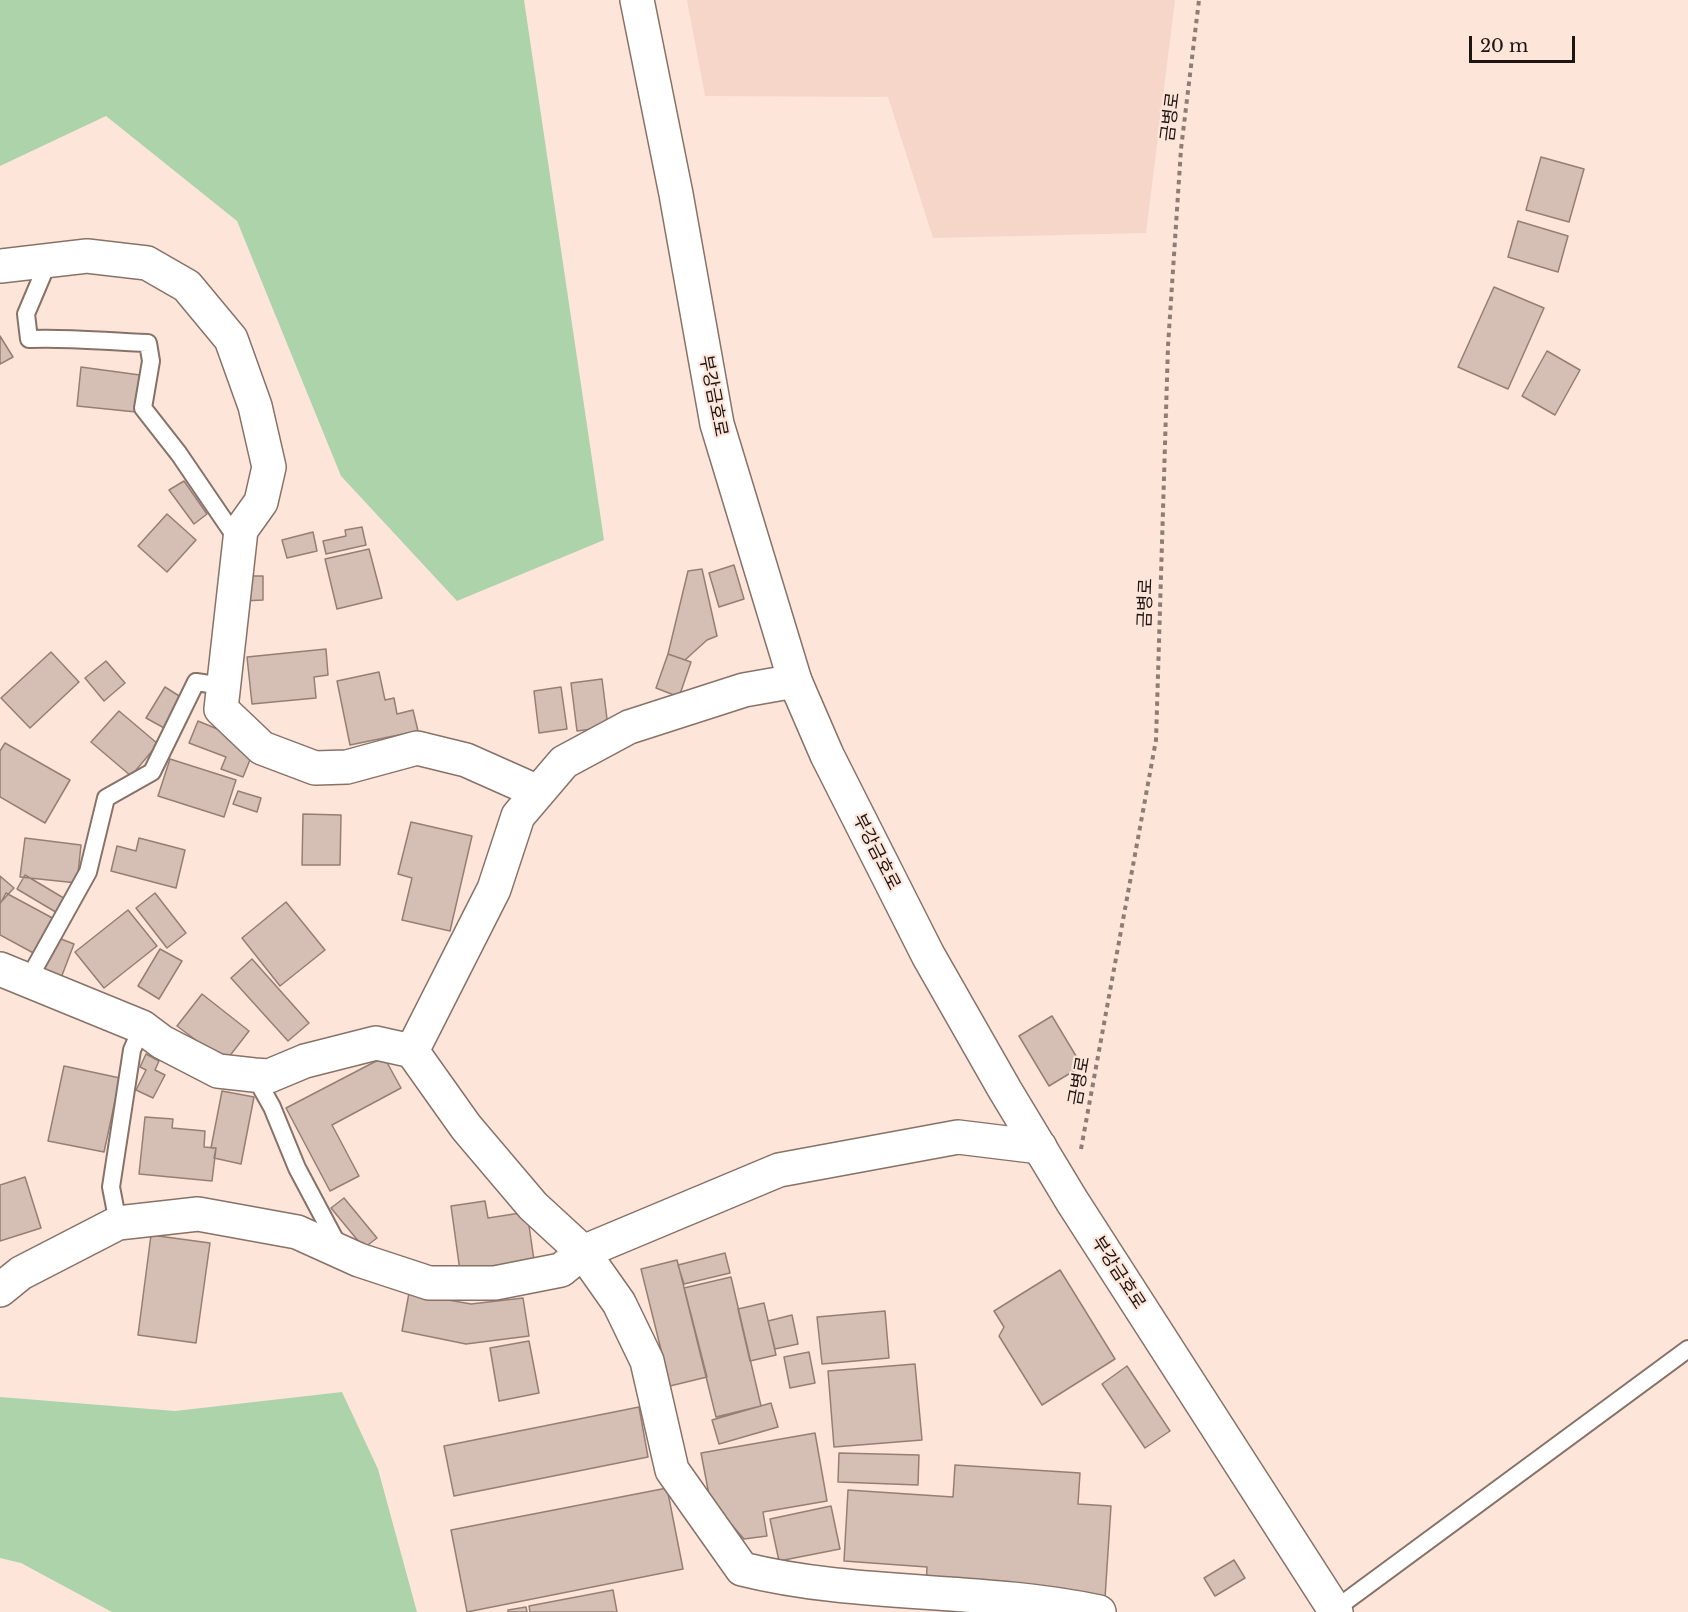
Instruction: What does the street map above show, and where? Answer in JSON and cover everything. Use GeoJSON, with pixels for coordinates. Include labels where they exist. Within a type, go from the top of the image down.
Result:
{"type":"FeatureCollection","features":[{"type":"Feature","properties":{"kind":"street","name":"부강금호로"},"geometry":{"type":"LineString","coordinates":[[637,0],[676,194],[717,424],[795,681],[827,755],[928,955],[1072,1201],[1335,1611]]}},
{"type":"Feature","properties":{"kind":"street"},"geometry":{"type":"LineString","coordinates":[[0,266],[87,256],[147,263],[187,286],[231,339],[255,406],[269,467],[261,502],[241,530],[221,709],[262,748],[315,768],[347,767],[417,748],[466,760],[538,792]]}},
{"type":"Feature","properties":{"kind":"street"},"geometry":{"type":"LineString","coordinates":[[412,1051],[494,889],[518,816],[564,762],[629,727],[744,690],[795,681]]}},
{"type":"Feature","properties":{"kind":"street"},"geometry":{"type":"LineString","coordinates":[[14,974],[142,1027],[162,1042],[218,1071],[269,1076],[305,1061],[376,1043],[412,1051],[466,1127],[533,1206],[584,1252],[619,1303],[647,1361],[672,1470],[742,1569],[773,1577],[926,1594],[1063,1604],[1099,1612]]}},
{"type":"Feature","properties":{"kind":"street"},"geometry":{"type":"LineString","coordinates":[[0,1290],[21,1273],[118,1223],[198,1214],[297,1232],[343,1253],[429,1283],[495,1283],[561,1269],[584,1252],[779,1170],[958,1137],[1040,1147]]}},
{"type":"Feature","properties":{"kind":"lane"},"geometry":{"type":"LineString","coordinates":[[48,262],[26,314],[29,339],[70,337],[106,342],[148,343],[151,361],[143,408],[179,454],[230,529],[241,530]]}},
{"type":"Feature","properties":{"kind":"lane"},"geometry":{"type":"LineString","coordinates":[[14,974],[88,872],[106,798],[152,772],[196,682],[223,686]]}},
{"type":"Feature","properties":{"kind":"lane"},"geometry":{"type":"LineString","coordinates":[[118,1223],[111,1187],[132,1050],[142,1027]]}},
{"type":"Feature","properties":{"kind":"lane"},"geometry":{"type":"LineString","coordinates":[[254,1075],[272,1107],[297,1168],[343,1253]]}},
{"type":"Feature","properties":{"kind":"lane"},"geometry":{"type":"LineString","coordinates":[[1335,1611],[1688,1349]]}},
{"type":"Feature","properties":{"kind":"path","name":"금병로"},"geometry":{"type":"LineString","coordinates":[[1072,1201],[1156,740],[1167,346],[1180,149],[1199,0]]}},
{"type":"Feature","properties":{"kind":"shaded area"},"geometry":{"type":"Polygon","coordinates":[[[687,0],[1175,0],[1146,233],[933,238],[888,97],[705,96],[687,0]]]}},
{"type":"Feature","properties":{"kind":"green space"},"geometry":{"type":"Polygon","coordinates":[[[0,0],[524,0],[604,540],[457,601],[341,476],[237,221],[106,116],[0,166],[0,0]]]}},
{"type":"Feature","properties":{"kind":"green space"},"geometry":{"type":"Polygon","coordinates":[[[342,1392],[378,1469],[417,1612],[112,1612],[21,1563],[0,1558],[0,1397],[175,1411],[342,1392]]]}},
{"type":"Feature","properties":{"kind":"building"},"geometry":{"type":"Polygon","coordinates":[[[1541,157],[1584,169],[1569,222],[1526,210],[1541,157]]]}},
{"type":"Feature","properties":{"kind":"building"},"geometry":{"type":"Polygon","coordinates":[[[1518,221],[1568,236],[1558,272],[1508,257],[1518,221]]]}},
{"type":"Feature","properties":{"kind":"building"},"geometry":{"type":"Polygon","coordinates":[[[1494,287],[1544,308],[1508,389],[1458,367],[1494,287]]]}},
{"type":"Feature","properties":{"kind":"building"},"geometry":{"type":"Polygon","coordinates":[[[0,336],[13,357],[0,364],[0,336]]]}},
{"type":"Feature","properties":{"kind":"building"},"geometry":{"type":"Polygon","coordinates":[[[1547,351],[1580,370],[1555,415],[1522,396],[1547,351]]]}},
{"type":"Feature","properties":{"kind":"building"},"geometry":{"type":"Polygon","coordinates":[[[81,367],[140,375],[136,412],[77,406],[81,367]]]}},
{"type":"Feature","properties":{"kind":"building"},"geometry":{"type":"Polygon","coordinates":[[[184,481],[207,514],[194,524],[169,490],[184,481]]]}},
{"type":"Feature","properties":{"kind":"building"},"geometry":{"type":"Polygon","coordinates":[[[167,514],[196,540],[167,572],[138,546],[167,514]]]}},
{"type":"Feature","properties":{"kind":"building"},"geometry":{"type":"Polygon","coordinates":[[[362,527],[366,545],[326,554],[323,541],[346,536],[345,530],[362,527]]]}},
{"type":"Feature","properties":{"kind":"building"},"geometry":{"type":"Polygon","coordinates":[[[313,532],[317,551],[287,558],[282,540],[313,532]]]}},
{"type":"Feature","properties":{"kind":"building"},"geometry":{"type":"Polygon","coordinates":[[[369,549],[382,598],[337,609],[325,559],[369,549]]]}},
{"type":"Feature","properties":{"kind":"building"},"geometry":{"type":"Polygon","coordinates":[[[734,565],[744,599],[719,607],[709,573],[734,565]]]}},
{"type":"Feature","properties":{"kind":"building"},"geometry":{"type":"Polygon","coordinates":[[[702,569],[717,636],[707,640],[685,660],[668,654],[688,571],[702,569]]]}},
{"type":"Feature","properties":{"kind":"building"},"geometry":{"type":"Polygon","coordinates":[[[242,576],[263,576],[263,600],[242,601],[242,576]]]}},
{"type":"Feature","properties":{"kind":"building"},"geometry":{"type":"Polygon","coordinates":[[[326,649],[328,675],[314,677],[316,698],[252,704],[247,657],[326,649]]]}},
{"type":"Feature","properties":{"kind":"building"},"geometry":{"type":"Polygon","coordinates":[[[51,652],[79,682],[30,728],[1,698],[51,652]]]}},
{"type":"Feature","properties":{"kind":"building"},"geometry":{"type":"Polygon","coordinates":[[[668,654],[691,662],[679,697],[656,688],[668,654]]]}},
{"type":"Feature","properties":{"kind":"building"},"geometry":{"type":"Polygon","coordinates":[[[106,661],[125,683],[104,701],[85,678],[106,661]]]}},
{"type":"Feature","properties":{"kind":"building"},"geometry":{"type":"Polygon","coordinates":[[[379,672],[385,700],[394,698],[397,714],[413,710],[418,731],[350,745],[337,681],[379,672]]]}},
{"type":"Feature","properties":{"kind":"building"},"geometry":{"type":"Polygon","coordinates":[[[602,679],[608,727],[577,731],[571,683],[602,679]]]}},
{"type":"Feature","properties":{"kind":"building"},"geometry":{"type":"Polygon","coordinates":[[[165,687],[184,699],[166,729],[146,718],[165,687]]]}},
{"type":"Feature","properties":{"kind":"building"},"geometry":{"type":"Polygon","coordinates":[[[561,687],[567,729],[539,733],[534,691],[561,687]]]}},
{"type":"Feature","properties":{"kind":"building"},"geometry":{"type":"Polygon","coordinates":[[[119,711],[158,744],[131,776],[91,742],[119,711]]]}},
{"type":"Feature","properties":{"kind":"building"},"geometry":{"type":"Polygon","coordinates":[[[198,721],[256,745],[243,777],[221,769],[226,757],[189,743],[198,721]]]}},
{"type":"Feature","properties":{"kind":"building"},"geometry":{"type":"Polygon","coordinates":[[[5,743],[70,780],[45,823],[0,797],[0,751],[5,743]]]}},
{"type":"Feature","properties":{"kind":"building"},"geometry":{"type":"Polygon","coordinates":[[[170,759],[236,780],[224,817],[158,796],[170,759]]]}},
{"type":"Feature","properties":{"kind":"building"},"geometry":{"type":"Polygon","coordinates":[[[238,791],[261,798],[257,812],[233,804],[238,791]]]}},
{"type":"Feature","properties":{"kind":"building"},"geometry":{"type":"Polygon","coordinates":[[[303,814],[341,815],[340,865],[302,865],[303,814]]]}},
{"type":"Feature","properties":{"kind":"building"},"geometry":{"type":"Polygon","coordinates":[[[411,822],[472,836],[450,931],[402,920],[412,878],[398,874],[411,822]]]}},
{"type":"Feature","properties":{"kind":"building"},"geometry":{"type":"Polygon","coordinates":[[[25,838],[81,845],[77,883],[20,877],[25,838]]]}},
{"type":"Feature","properties":{"kind":"building"},"geometry":{"type":"Polygon","coordinates":[[[139,838],[185,850],[176,888],[111,871],[117,846],[136,851],[139,838]]]}},
{"type":"Feature","properties":{"kind":"building"},"geometry":{"type":"Polygon","coordinates":[[[25,875],[67,900],[59,914],[17,889],[25,875]]]}},
{"type":"Feature","properties":{"kind":"building"},"geometry":{"type":"Polygon","coordinates":[[[0,876],[14,888],[0,903],[0,876]]]}},
{"type":"Feature","properties":{"kind":"building"},"geometry":{"type":"Polygon","coordinates":[[[6,893],[58,921],[39,956],[0,935],[0,904],[6,893]]]}},
{"type":"Feature","properties":{"kind":"building"},"geometry":{"type":"Polygon","coordinates":[[[155,893],[186,933],[167,948],[136,908],[155,893]]]}},
{"type":"Feature","properties":{"kind":"building"},"geometry":{"type":"Polygon","coordinates":[[[286,902],[325,950],[280,986],[242,938],[286,902]]]}},
{"type":"Feature","properties":{"kind":"building"},"geometry":{"type":"Polygon","coordinates":[[[128,910],[157,946],[104,988],[75,952],[128,910]]]}},
{"type":"Feature","properties":{"kind":"building"},"geometry":{"type":"Polygon","coordinates":[[[56,937],[74,944],[61,978],[43,971],[56,937]]]}},
{"type":"Feature","properties":{"kind":"building"},"geometry":{"type":"Polygon","coordinates":[[[160,949],[182,961],[159,999],[138,986],[160,949]]]}},
{"type":"Feature","properties":{"kind":"building"},"geometry":{"type":"Polygon","coordinates":[[[252,959],[309,1023],[288,1041],[231,978],[252,959]]]}},
{"type":"Feature","properties":{"kind":"building"},"geometry":{"type":"Polygon","coordinates":[[[202,994],[249,1031],[225,1062],[177,1026],[202,994]]]}},
{"type":"Feature","properties":{"kind":"building"},"geometry":{"type":"Polygon","coordinates":[[[1052,1016],[1082,1066],[1049,1086],[1019,1036],[1052,1016]]]}},
{"type":"Feature","properties":{"kind":"building"},"geometry":{"type":"Polygon","coordinates":[[[146,1054],[159,1061],[155,1070],[165,1075],[153,1098],[136,1090],[146,1070],[140,1067],[146,1054]]]}},
{"type":"Feature","properties":{"kind":"building"},"geometry":{"type":"Polygon","coordinates":[[[384,1057],[401,1088],[332,1125],[359,1176],[330,1191],[286,1108],[384,1057]]]}},
{"type":"Feature","properties":{"kind":"building"},"geometry":{"type":"Polygon","coordinates":[[[64,1066],[120,1078],[104,1152],[48,1141],[64,1066]]]}},
{"type":"Feature","properties":{"kind":"building"},"geometry":{"type":"Polygon","coordinates":[[[222,1091],[254,1097],[241,1164],[214,1158],[216,1148],[211,1148],[222,1091]]]}},
{"type":"Feature","properties":{"kind":"building"},"geometry":{"type":"Polygon","coordinates":[[[145,1117],[173,1119],[172,1128],[205,1131],[204,1147],[216,1148],[212,1181],[139,1174],[145,1117]]]}},
{"type":"Feature","properties":{"kind":"building"},"geometry":{"type":"Polygon","coordinates":[[[25,1177],[41,1228],[0,1241],[0,1185],[25,1177]]]}},
{"type":"Feature","properties":{"kind":"building"},"geometry":{"type":"Polygon","coordinates":[[[344,1198],[377,1238],[364,1248],[331,1208],[344,1198]]]}},
{"type":"Feature","properties":{"kind":"building"},"geometry":{"type":"Polygon","coordinates":[[[485,1201],[488,1218],[527,1212],[534,1260],[460,1271],[451,1206],[485,1201]]]}},
{"type":"Feature","properties":{"kind":"building"},"geometry":{"type":"Polygon","coordinates":[[[151,1235],[210,1243],[196,1343],[138,1335],[151,1235]]]}},
{"type":"Feature","properties":{"kind":"building"},"geometry":{"type":"Polygon","coordinates":[[[725,1253],[730,1273],[684,1284],[678,1265],[725,1253]]]}},
{"type":"Feature","properties":{"kind":"building"},"geometry":{"type":"Polygon","coordinates":[[[677,1260],[707,1377],[670,1386],[641,1269],[677,1260]]]}},
{"type":"Feature","properties":{"kind":"building"},"geometry":{"type":"Polygon","coordinates":[[[1060,1270],[1115,1359],[1042,1405],[999,1336],[1004,1327],[994,1311],[1060,1270]]]}},
{"type":"Feature","properties":{"kind":"building"},"geometry":{"type":"Polygon","coordinates":[[[731,1277],[761,1406],[716,1417],[684,1288],[731,1277]]]}},
{"type":"Feature","properties":{"kind":"building"},"geometry":{"type":"Polygon","coordinates":[[[409,1293],[471,1304],[523,1298],[529,1336],[466,1344],[402,1331],[409,1293]]]}},
{"type":"Feature","properties":{"kind":"building"},"geometry":{"type":"Polygon","coordinates":[[[764,1303],[776,1355],[750,1361],[738,1309],[764,1303]]]}},
{"type":"Feature","properties":{"kind":"building"},"geometry":{"type":"Polygon","coordinates":[[[885,1311],[889,1358],[822,1364],[817,1317],[885,1311]]]}},
{"type":"Feature","properties":{"kind":"building"},"geometry":{"type":"Polygon","coordinates":[[[792,1315],[798,1344],[775,1349],[768,1321],[792,1315]]]}},
{"type":"Feature","properties":{"kind":"building"},"geometry":{"type":"Polygon","coordinates":[[[529,1341],[539,1393],[499,1401],[490,1348],[529,1341]]]}},
{"type":"Feature","properties":{"kind":"building"},"geometry":{"type":"Polygon","coordinates":[[[809,1352],[815,1383],[790,1388],[784,1357],[809,1352]]]}},
{"type":"Feature","properties":{"kind":"building"},"geometry":{"type":"Polygon","coordinates":[[[915,1364],[922,1440],[834,1447],[828,1371],[915,1364]]]}},
{"type":"Feature","properties":{"kind":"building"},"geometry":{"type":"Polygon","coordinates":[[[1127,1366],[1170,1431],[1145,1448],[1102,1384],[1127,1366]]]}},
{"type":"Feature","properties":{"kind":"building"},"geometry":{"type":"Polygon","coordinates":[[[771,1403],[778,1427],[719,1444],[712,1420],[771,1403]]]}},
{"type":"Feature","properties":{"kind":"building"},"geometry":{"type":"Polygon","coordinates":[[[639,1407],[648,1457],[454,1496],[444,1446],[639,1407]]]}},
{"type":"Feature","properties":{"kind":"building"},"geometry":{"type":"Polygon","coordinates":[[[815,1433],[827,1501],[763,1512],[767,1536],[744,1539],[710,1500],[701,1453],[815,1433]]]}},
{"type":"Feature","properties":{"kind":"building"},"geometry":{"type":"Polygon","coordinates":[[[839,1453],[919,1455],[918,1485],[838,1482],[839,1453]]]}},
{"type":"Feature","properties":{"kind":"building"},"geometry":{"type":"Polygon","coordinates":[[[955,1465],[1080,1473],[1078,1504],[1111,1506],[1105,1598],[926,1586],[927,1567],[844,1561],[848,1490],[953,1497],[955,1465]]]}},
{"type":"Feature","properties":{"kind":"building"},"geometry":{"type":"Polygon","coordinates":[[[667,1488],[683,1569],[467,1612],[451,1530],[667,1488]]]}},
{"type":"Feature","properties":{"kind":"building"},"geometry":{"type":"Polygon","coordinates":[[[831,1506],[840,1549],[779,1561],[770,1519],[831,1506]]]}},
{"type":"Feature","properties":{"kind":"building"},"geometry":{"type":"Polygon","coordinates":[[[1234,1560],[1245,1578],[1215,1596],[1204,1578],[1234,1560]]]}},
{"type":"Feature","properties":{"kind":"building"},"geometry":{"type":"Polygon","coordinates":[[[613,1590],[617,1612],[530,1612],[529,1606],[613,1590]]]}},
{"type":"Feature","properties":{"kind":"building"},"geometry":{"type":"Polygon","coordinates":[[[526,1607],[527,1612],[508,1612],[508,1610],[526,1607]]]}}]}
